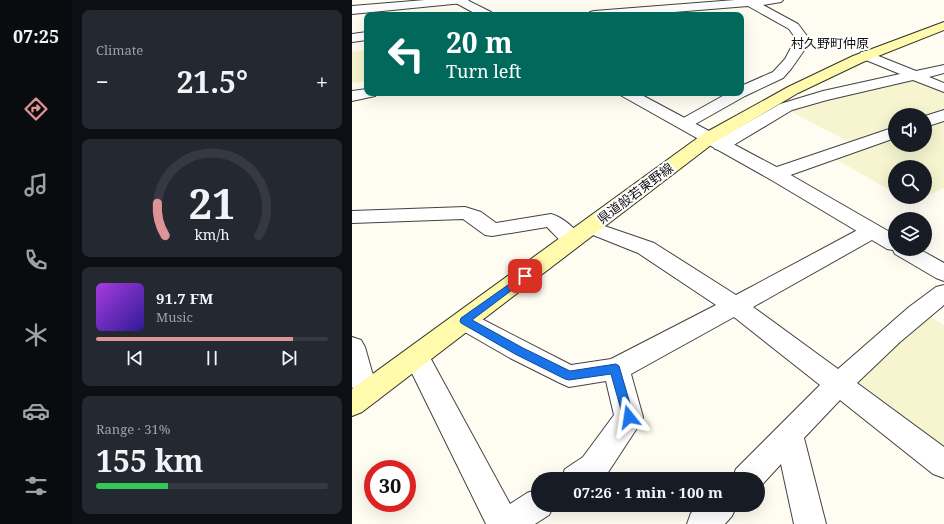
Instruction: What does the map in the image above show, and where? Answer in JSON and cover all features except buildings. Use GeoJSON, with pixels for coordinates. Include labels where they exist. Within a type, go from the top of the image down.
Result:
{"type":"FeatureCollection","features":[{"type":"Feature","properties":{"kind":"main road","name":"県道般若東野線"},"geometry":{"type":"LineString","coordinates":[[358,385],[417,357],[581,233],[715,141],[793,90],[866,56],[944,26]]}},
{"type":"Feature","properties":{"kind":"street"},"geometry":{"type":"LineString","coordinates":[[459,0],[482,12]]}},
{"type":"Feature","properties":{"kind":"street"},"geometry":{"type":"LineString","coordinates":[[352,10],[463,0]]}},
{"type":"Feature","properties":{"kind":"street"},"geometry":{"type":"LineString","coordinates":[[627,12],[747,1],[777,0]]}},
{"type":"Feature","properties":{"kind":"street"},"geometry":{"type":"LineString","coordinates":[[744,90],[774,79],[784,70],[797,52],[801,38],[800,32],[784,19],[747,1]]}},
{"type":"Feature","properties":{"kind":"street"},"geometry":{"type":"LineString","coordinates":[[352,38],[364,36]]}},
{"type":"Feature","properties":{"kind":"street"},"geometry":{"type":"LineString","coordinates":[[866,56],[944,88]]}},
{"type":"Feature","properties":{"kind":"street"},"geometry":{"type":"LineString","coordinates":[[715,141],[786,107],[822,96],[944,69]]}},
{"type":"Feature","properties":{"kind":"street"},"geometry":{"type":"LineString","coordinates":[[352,96],[364,94]]}},
{"type":"Feature","properties":{"kind":"street"},"geometry":{"type":"LineString","coordinates":[[633,96],[775,174],[888,240]]}},
{"type":"Feature","properties":{"kind":"street"},"geometry":{"type":"LineString","coordinates":[[684,124],[733,96]]}},
{"type":"Feature","properties":{"kind":"street"},"geometry":{"type":"LineString","coordinates":[[932,119],[944,115]]}},
{"type":"Feature","properties":{"kind":"street"},"geometry":{"type":"LineString","coordinates":[[775,174],[888,134]]}},
{"type":"Feature","properties":{"kind":"street"},"geometry":{"type":"LineString","coordinates":[[352,217],[465,213],[474,216],[492,230],[551,220],[581,233],[646,248],[735,306],[944,464]]}},
{"type":"Feature","properties":{"kind":"street"},"geometry":{"type":"LineString","coordinates":[[465,321],[519,351],[569,376],[616,369],[872,231]]}},
{"type":"Feature","properties":{"kind":"street"},"geometry":{"type":"LineString","coordinates":[[915,256],[944,273]]}},
{"type":"Feature","properties":{"kind":"street"},"geometry":{"type":"LineString","coordinates":[[754,472],[838,385],[919,311],[944,293]]}},
{"type":"Feature","properties":{"kind":"street"},"geometry":{"type":"LineString","coordinates":[[352,347],[358,385]]}},
{"type":"Feature","properties":{"kind":"street"},"geometry":{"type":"LineString","coordinates":[[417,357],[503,524]]}},
{"type":"Feature","properties":{"kind":"street"},"geometry":{"type":"LineString","coordinates":[[586,472],[594,467],[629,417],[616,369]]}},
{"type":"Feature","properties":{"kind":"street"},"geometry":{"type":"LineString","coordinates":[[789,435],[810,524]]}},
{"type":"Feature","properties":{"kind":"street"},"geometry":{"type":"LineString","coordinates":[[507,524],[531,509]]}},
{"type":"Feature","properties":{"kind":"street"},"geometry":{"type":"LineString","coordinates":[[703,524],[715,512]]}},
{"type":"Feature","properties":{"kind":"green space"},"geometry":{"type":"Polygon","coordinates":[[[364,50],[364,81],[352,83],[352,52],[364,50]]]}},
{"type":"Feature","properties":{"kind":"green space"},"geometry":{"type":"Polygon","coordinates":[[[916,78],[944,89],[944,114],[932,118],[932,108],[888,108],[888,133],[855,145],[786,109],[916,78]]]}},
{"type":"Feature","properties":{"kind":"green space"},"geometry":{"type":"Polygon","coordinates":[[[944,117],[944,188],[932,194],[932,160],[888,160],[888,189],[830,156],[888,136],[888,152],[932,152],[932,121],[944,117]]]}},
{"type":"Feature","properties":{"kind":"green space"},"geometry":{"type":"Polygon","coordinates":[[[926,314],[944,325],[944,457],[849,385],[926,314]]]}},
{"type":"Feature","properties":{"kind":"district","name":"村久野町仲原"},"geometry":{"type":"Point","coordinates":[830,43]}},
{"type":"Feature","properties":{"kind":"route"},"geometry":{"type":"LineString","coordinates":[[525,276],[465,321],[519,351],[569,376],[616,369],[629,417]]}}]}
